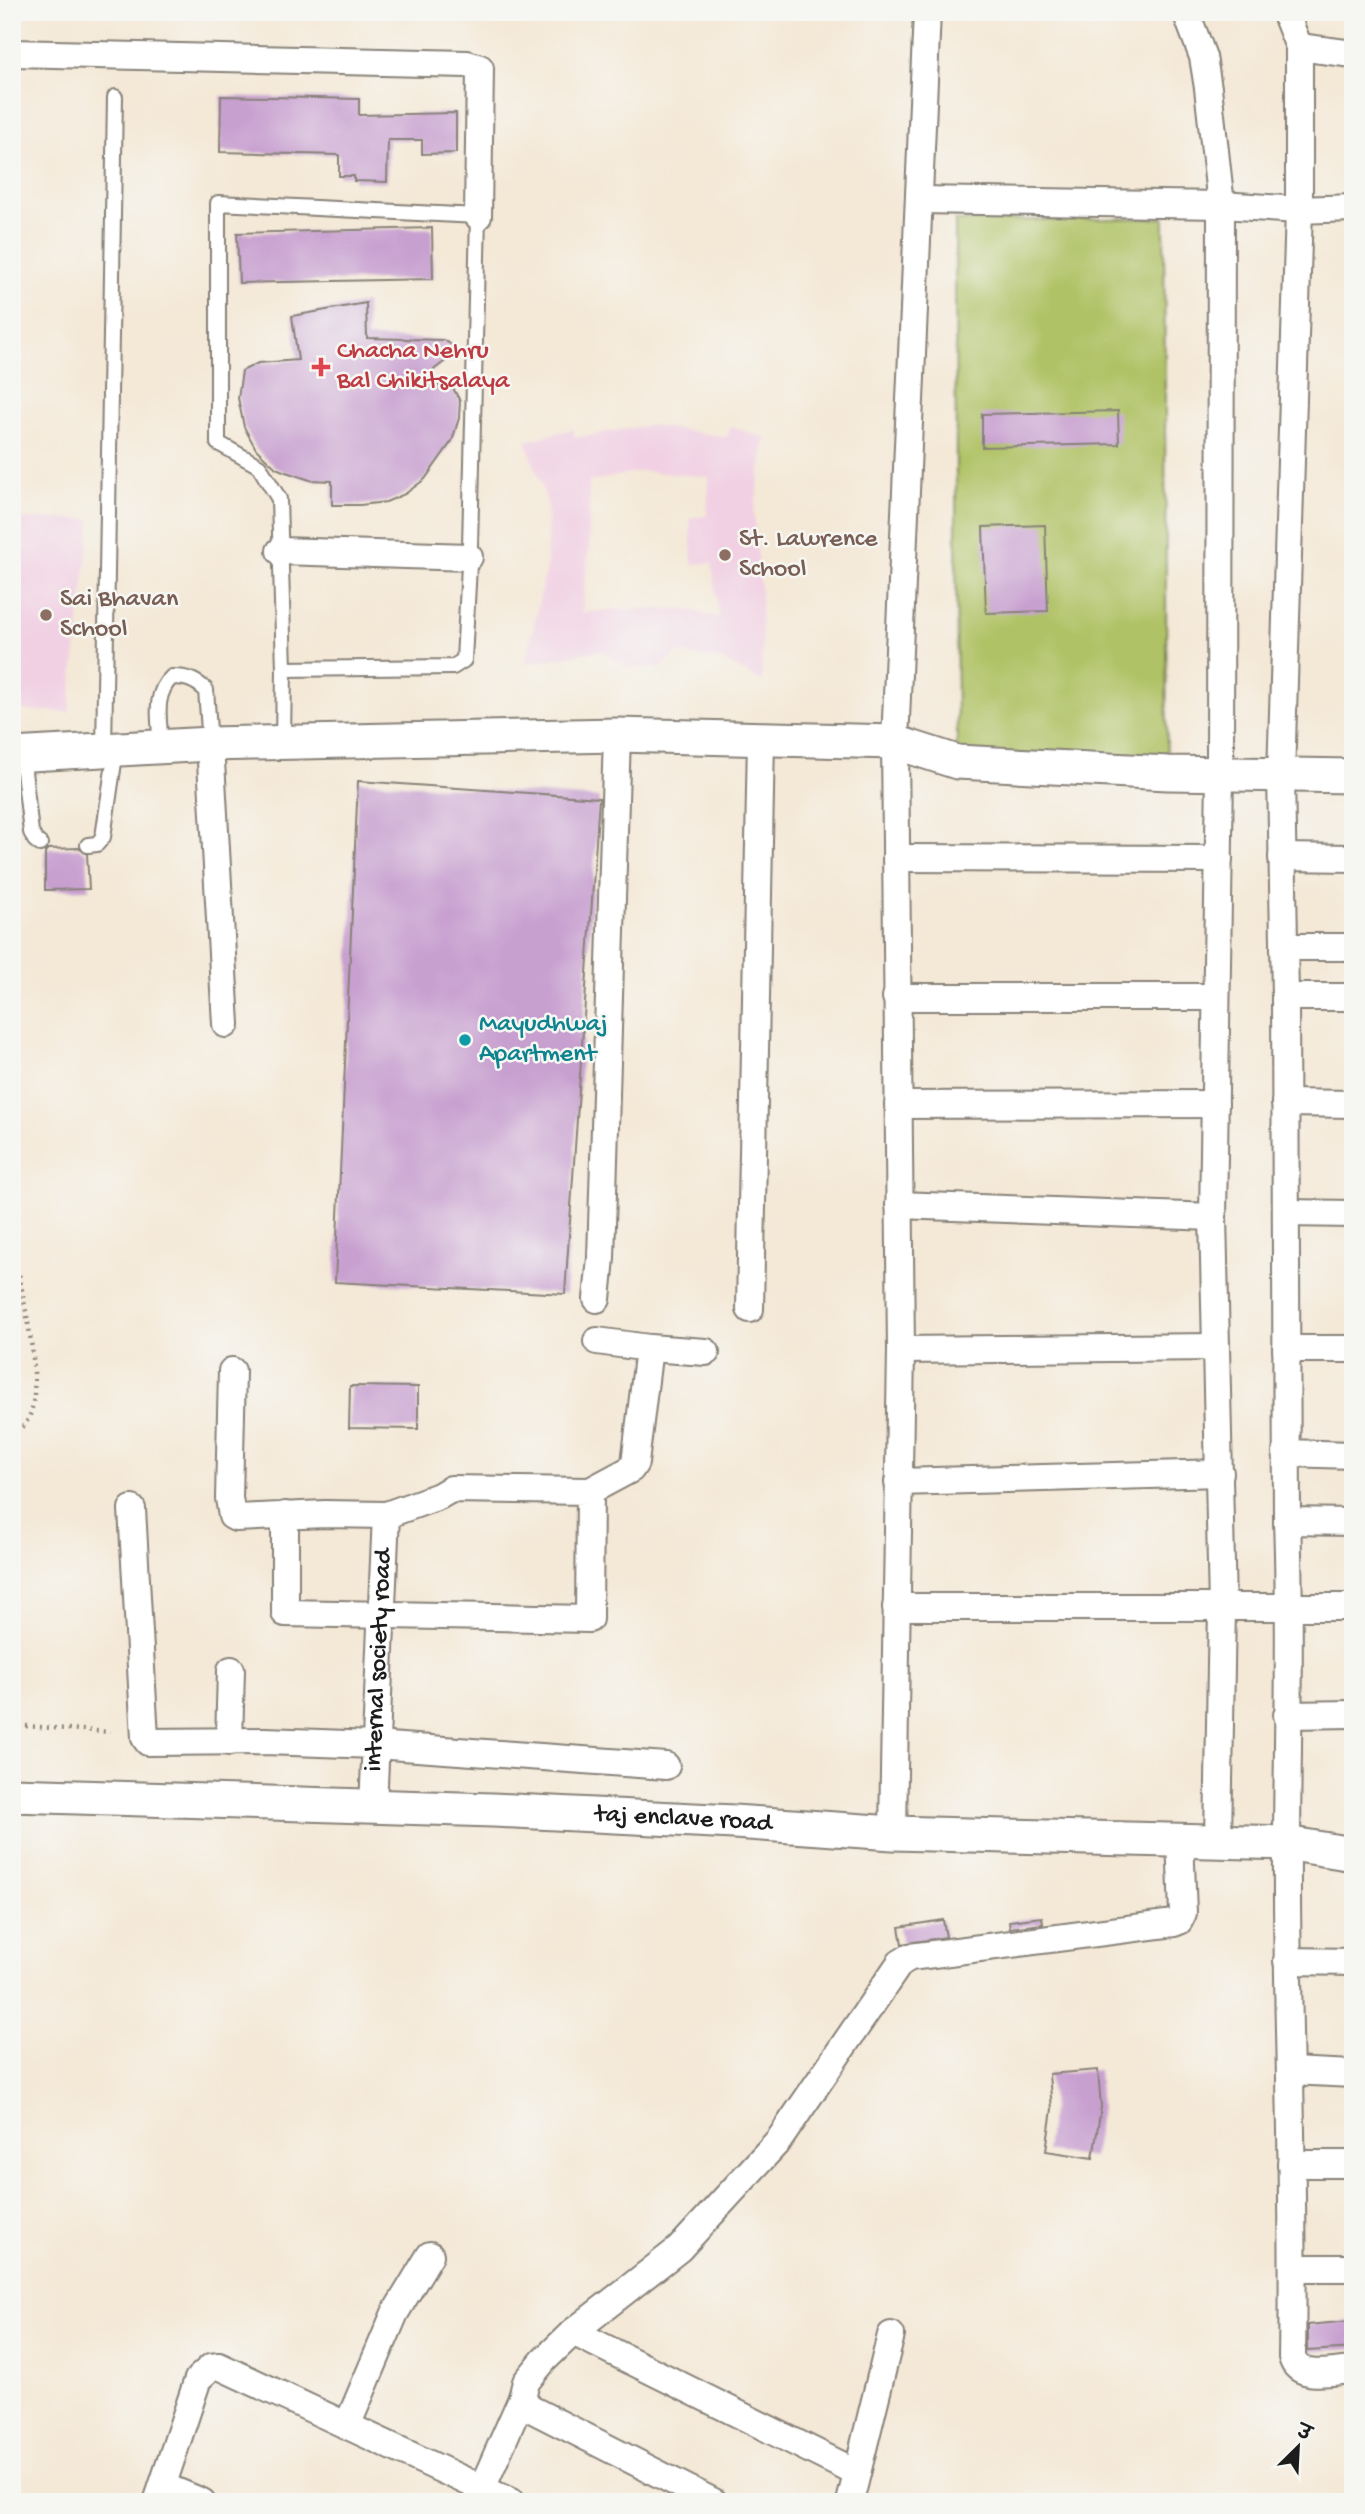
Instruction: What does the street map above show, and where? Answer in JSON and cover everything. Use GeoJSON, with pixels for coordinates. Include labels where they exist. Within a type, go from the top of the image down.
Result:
{"type":"FeatureCollection","features":[{"type":"Feature","properties":{"kind":"street"},"geometry":{"type":"LineString","coordinates":[[893,1833],[901,1350],[895,743],[927,12]]}},
{"type":"Feature","properties":{"kind":"street"},"geometry":{"type":"LineString","coordinates":[[1186,12],[1203,57],[1221,205],[1220,774],[1213,1217],[1222,1606],[1218,1840]]}},
{"type":"Feature","properties":{"kind":"street"},"geometry":{"type":"LineString","coordinates":[[1285,12],[1299,47],[1299,210],[1281,775],[1285,997],[1286,1453],[1290,1607],[1286,1843],[1294,2363],[1299,2369],[1309,2372],[1353,2370]]}},
{"type":"Feature","properties":{"kind":"street"},"geometry":{"type":"LineString","coordinates":[[1299,47],[1353,54]]}},
{"type":"Feature","properties":{"kind":"street"},"geometry":{"type":"LineString","coordinates":[[12,53],[467,64],[480,68],[478,216]]}},
{"type":"Feature","properties":{"kind":"street"},"geometry":{"type":"LineString","coordinates":[[920,200],[1221,205],[1299,210],[1353,208]]}},
{"type":"Feature","properties":{"kind":"street"},"geometry":{"type":"LineString","coordinates":[[280,551],[469,557]]}},
{"type":"Feature","properties":{"kind":"street"},"geometry":{"type":"LineString","coordinates":[[17,754],[210,744],[617,735],[895,743],[957,762],[1220,774],[1353,776]]}},
{"type":"Feature","properties":{"kind":"street"},"geometry":{"type":"LineString","coordinates":[[597,1299],[601,1258],[617,735]]}},
{"type":"Feature","properties":{"kind":"street"},"geometry":{"type":"LineString","coordinates":[[750,1309],[771,739]]}},
{"type":"Feature","properties":{"kind":"street"},"geometry":{"type":"LineString","coordinates":[[210,744],[226,1024]]}},
{"type":"Feature","properties":{"kind":"street"},"geometry":{"type":"LineString","coordinates":[[1282,857],[1353,858]]}},
{"type":"Feature","properties":{"kind":"street"},"geometry":{"type":"LineString","coordinates":[[896,858],[1219,859]]}},
{"type":"Feature","properties":{"kind":"street"},"geometry":{"type":"LineString","coordinates":[[1284,947],[1353,947]]}},
{"type":"Feature","properties":{"kind":"street"},"geometry":{"type":"LineString","coordinates":[[896,997],[1216,997]]}},
{"type":"Feature","properties":{"kind":"street"},"geometry":{"type":"LineString","coordinates":[[1285,997],[1353,997]]}},
{"type":"Feature","properties":{"kind":"street"},"geometry":{"type":"LineString","coordinates":[[1285,1103],[1353,1104]]}},
{"type":"Feature","properties":{"kind":"street"},"geometry":{"type":"LineString","coordinates":[[898,1105],[1215,1104]]}},
{"type":"Feature","properties":{"kind":"street"},"geometry":{"type":"LineString","coordinates":[[899,1205],[1213,1217]]}},
{"type":"Feature","properties":{"kind":"street"},"geometry":{"type":"LineString","coordinates":[[1286,1213],[1353,1214]]}},
{"type":"Feature","properties":{"kind":"street"},"geometry":{"type":"LineString","coordinates":[[597,1342],[706,1352]]}},
{"type":"Feature","properties":{"kind":"street"},"geometry":{"type":"LineString","coordinates":[[901,1350],[1216,1347]]}},
{"type":"Feature","properties":{"kind":"street"},"geometry":{"type":"LineString","coordinates":[[285,1515],[285,1613],[589,1619],[590,1491],[631,1469],[635,1462],[649,1348]]}},
{"type":"Feature","properties":{"kind":"street"},"geometry":{"type":"LineString","coordinates":[[1286,1349],[1353,1349]]}},
{"type":"Feature","properties":{"kind":"street","name":"internal society road"},"geometry":{"type":"LineString","coordinates":[[232,1371],[229,1498],[232,1516],[386,1515],[451,1489],[590,1491]]}},
{"type":"Feature","properties":{"kind":"street"},"geometry":{"type":"LineString","coordinates":[[1286,1453],[1353,1455]]}},
{"type":"Feature","properties":{"kind":"street"},"geometry":{"type":"LineString","coordinates":[[898,1482],[1220,1473]]}},
{"type":"Feature","properties":{"kind":"street"},"geometry":{"type":"LineString","coordinates":[[132,1509],[145,1738],[151,1742],[375,1745],[666,1766]]}},
{"type":"Feature","properties":{"kind":"street","name":"internal society road"},"geometry":{"type":"LineString","coordinates":[[373,1807],[386,1515]]}},
{"type":"Feature","properties":{"kind":"street"},"geometry":{"type":"LineString","coordinates":[[1287,1521],[1353,1522]]}},
{"type":"Feature","properties":{"kind":"street"},"geometry":{"type":"LineString","coordinates":[[896,1607],[1353,1607]]}},
{"type":"Feature","properties":{"kind":"street"},"geometry":{"type":"LineString","coordinates":[[229,1742],[231,1670]]}},
{"type":"Feature","properties":{"kind":"street"},"geometry":{"type":"LineString","coordinates":[[1287,1715],[1353,1713]]}},
{"type":"Feature","properties":{"kind":"street","name":"taj enclave road"},"geometry":{"type":"LineString","coordinates":[[12,1795],[707,1820],[893,1833],[1218,1840],[1286,1843],[1353,1854]]}},
{"type":"Feature","properties":{"kind":"street"},"geometry":{"type":"LineString","coordinates":[[478,2495],[522,2398],[526,2382],[573,2332],[679,2249],[779,2140],[900,1963],[910,1957],[1179,1921],[1183,1913],[1180,1839]]}},
{"type":"Feature","properties":{"kind":"street"},"geometry":{"type":"LineString","coordinates":[[1287,1961],[1353,1962]]}},
{"type":"Feature","properties":{"kind":"street"},"geometry":{"type":"LineString","coordinates":[[1291,2071],[1353,2074]]}},
{"type":"Feature","properties":{"kind":"street"},"geometry":{"type":"LineString","coordinates":[[1291,2164],[1353,2164]]}},
{"type":"Feature","properties":{"kind":"street"},"geometry":{"type":"LineString","coordinates":[[347,2426],[395,2313],[430,2255]]}},
{"type":"Feature","properties":{"kind":"street"},"geometry":{"type":"LineString","coordinates":[[1294,2268],[1353,2268]]}},
{"type":"Feature","properties":{"kind":"street"},"geometry":{"type":"LineString","coordinates":[[573,2332],[857,2473]]}},
{"type":"Feature","properties":{"kind":"street"},"geometry":{"type":"LineString","coordinates":[[850,2502],[891,2335]]}},
{"type":"Feature","properties":{"kind":"street"},"geometry":{"type":"LineString","coordinates":[[202,2502],[160,2494],[198,2379],[211,2367],[219,2366],[347,2426],[478,2495],[511,2502]]}},
{"type":"Feature","properties":{"kind":"street"},"geometry":{"type":"LineString","coordinates":[[522,2398],[531,2409],[714,2502]]}},
{"type":"Feature","properties":{"kind":"lane"},"geometry":{"type":"LineString","coordinates":[[88,845],[97,844],[103,837],[110,749],[115,97]]}},
{"type":"Feature","properties":{"kind":"lane"},"geometry":{"type":"LineString","coordinates":[[282,743],[284,669],[279,499],[259,466],[218,443],[218,203],[478,216],[464,660],[453,667],[284,669]]}},
{"type":"Feature","properties":{"kind":"lane"},"geometry":{"type":"LineString","coordinates":[[161,747],[159,695],[172,677],[187,677],[206,690],[210,744]]}},
{"type":"Feature","properties":{"kind":"lane"},"geometry":{"type":"LineString","coordinates":[[17,754],[31,832],[40,844]]}},
{"type":"Feature","properties":{"kind":"path"},"geometry":{"type":"LineString","coordinates":[[12,1263],[19,1274],[34,1376],[32,1414],[23,1428],[12,1433]]}},
{"type":"Feature","properties":{"kind":"path"},"geometry":{"type":"LineString","coordinates":[[12,1725],[110,1732]]}},
{"type":"Feature","properties":{"kind":"shaded area","name":"St. Lawrence School"},"geometry":{"type":"Polygon","coordinates":[[[649,425],[727,437],[731,426],[765,438],[754,513],[761,596],[762,681],[721,660],[678,653],[660,669],[625,667],[601,650],[526,664],[547,563],[547,501],[526,441],[573,429],[575,438],[649,425]],[[641,471],[589,482],[589,547],[582,613],[619,609],[684,609],[719,618],[712,563],[692,564],[690,518],[707,516],[709,477],[641,471]]]}},
{"type":"Feature","properties":{"kind":"shaded area","name":"Sai Bhavan School"},"geometry":{"type":"Polygon","coordinates":[[[12,519],[91,519],[69,712],[12,710],[12,519]]]}},
{"type":"Feature","properties":{"kind":"green space"},"geometry":{"type":"Polygon","coordinates":[[[1164,218],[1167,771],[957,760],[955,221],[1164,218]]]}},
{"type":"Feature","properties":{"kind":"building"},"geometry":{"type":"Polygon","coordinates":[[[221,96],[359,99],[359,115],[456,113],[456,153],[422,154],[422,140],[388,140],[387,182],[354,181],[354,176],[339,176],[339,155],[220,152],[221,96]]]}},
{"type":"Feature","properties":{"kind":"building"},"geometry":{"type":"Polygon","coordinates":[[[432,228],[433,279],[239,283],[237,233],[432,228]]]}},
{"type":"Feature","properties":{"kind":"building"},"geometry":{"type":"Polygon","coordinates":[[[366,303],[367,338],[443,340],[452,345],[453,355],[414,385],[452,386],[460,401],[459,418],[452,441],[425,479],[405,494],[386,502],[332,505],[332,481],[310,480],[283,471],[256,449],[244,427],[238,398],[242,371],[258,363],[298,360],[292,316],[366,303]]]}},
{"type":"Feature","properties":{"kind":"building"},"geometry":{"type":"Polygon","coordinates":[[[1118,411],[1119,444],[982,447],[982,414],[1118,411]]]}},
{"type":"Feature","properties":{"kind":"building"},"geometry":{"type":"Polygon","coordinates":[[[1045,525],[1048,611],[986,613],[983,527],[1045,525]]]}},
{"type":"Feature","properties":{"kind":"building","name":"Mayudhwaj Apartment"},"geometry":{"type":"Polygon","coordinates":[[[358,781],[599,798],[565,1294],[335,1282],[358,781]]]}},
{"type":"Feature","properties":{"kind":"building"},"geometry":{"type":"Polygon","coordinates":[[[79,848],[87,854],[89,889],[45,890],[45,852],[48,849],[79,848]]]}},
{"type":"Feature","properties":{"kind":"building"},"geometry":{"type":"Polygon","coordinates":[[[350,1386],[418,1387],[418,1429],[349,1428],[350,1386]]]}},
{"type":"Feature","properties":{"kind":"building"},"geometry":{"type":"Polygon","coordinates":[[[1042,1917],[1043,1924],[1010,1928],[1009,1921],[1042,1917]]]}},
{"type":"Feature","properties":{"kind":"building"},"geometry":{"type":"Polygon","coordinates":[[[943,1920],[946,1937],[902,1944],[899,1927],[943,1920]]]}},
{"type":"Feature","properties":{"kind":"building"},"geometry":{"type":"Polygon","coordinates":[[[1098,2070],[1101,2107],[1093,2158],[1046,2151],[1052,2109],[1049,2074],[1098,2070]]]}},
{"type":"Feature","properties":{"kind":"building"},"geometry":{"type":"Polygon","coordinates":[[[1351,2321],[1353,2348],[1308,2351],[1308,2325],[1351,2321]]]}},
{"type":"Feature","properties":{"kind":"place","name":"Chacha Nehru Bal Chikitsalaya"},"geometry":{"type":"Point","coordinates":[321,367]}},
{"type":"Feature","properties":{"kind":"place","name":"St. Lawrence School"},"geometry":{"type":"Point","coordinates":[725,555]}},
{"type":"Feature","properties":{"kind":"place","name":"Sai Bhavan School"},"geometry":{"type":"Point","coordinates":[46,615]}},
{"type":"Feature","properties":{"kind":"place","name":"Mayudhwaj Apartment"},"geometry":{"type":"Point","coordinates":[465,1040]}}]}
